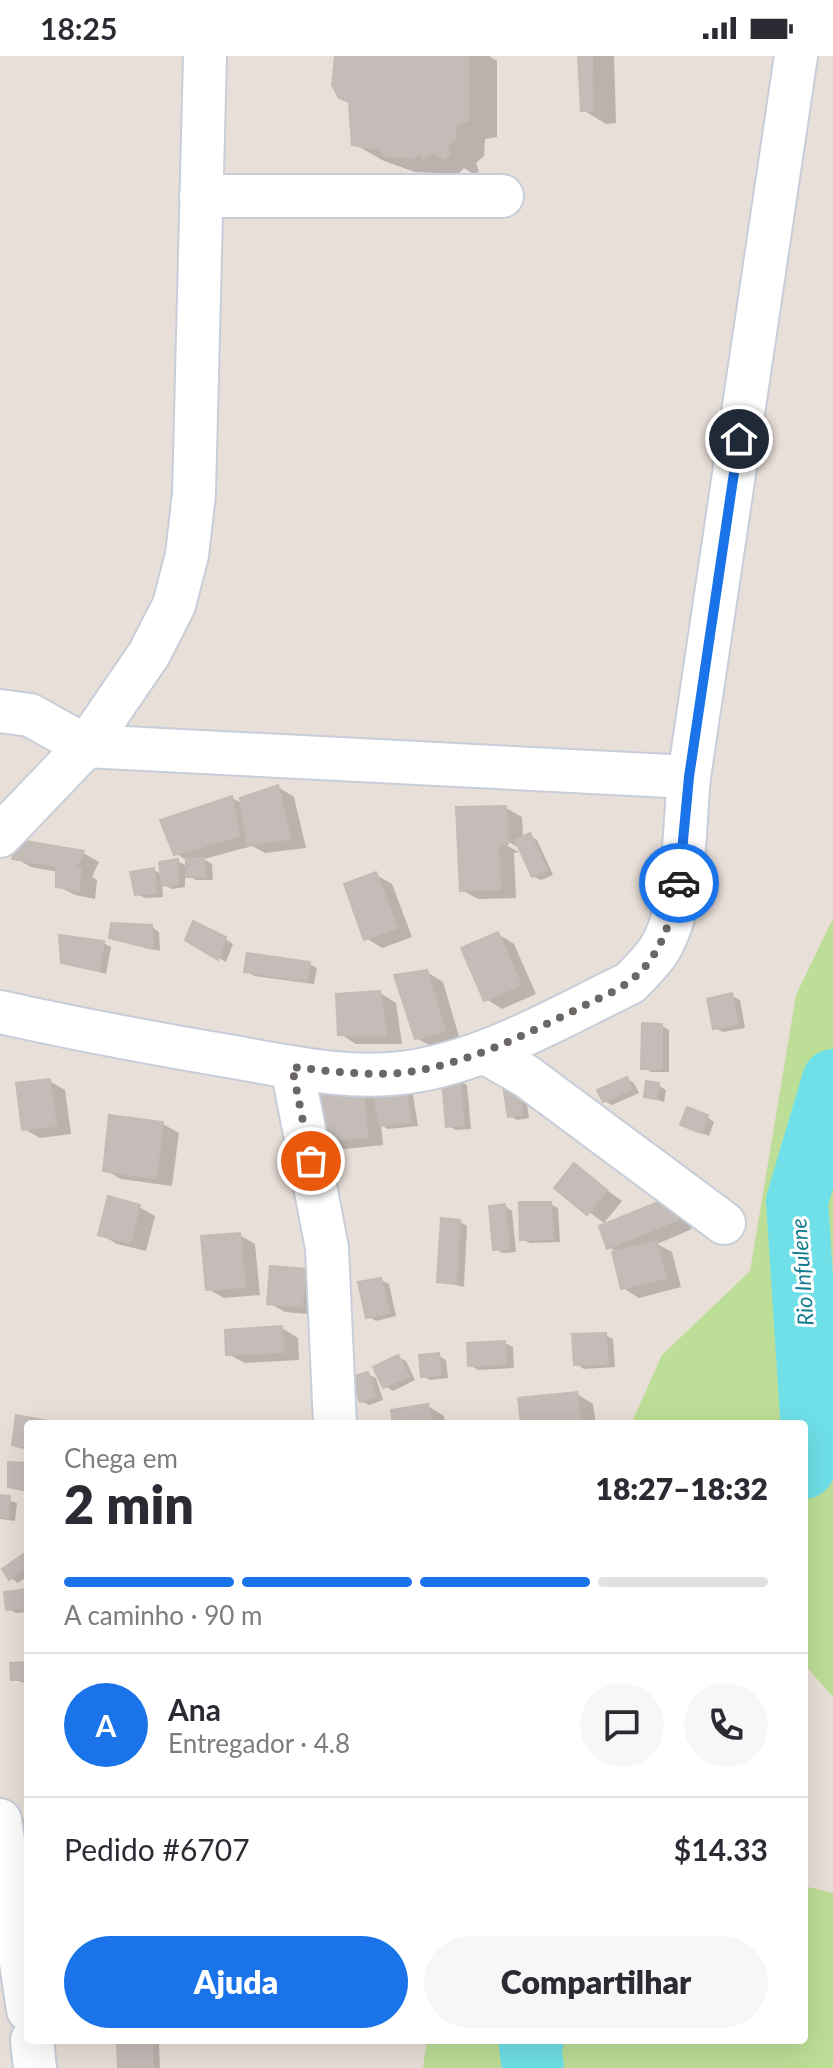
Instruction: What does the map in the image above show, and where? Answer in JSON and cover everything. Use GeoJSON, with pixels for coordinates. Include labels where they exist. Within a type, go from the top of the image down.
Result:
{"type":"FeatureCollection","features":[{"type":"Feature","properties":{"kind":"street"},"geometry":{"type":"LineString","coordinates":[[0,836],[47,792],[86,746],[149,654],[174,605],[187,555],[194,494],[205,56]]}},
{"type":"Feature","properties":{"kind":"street"},"geometry":{"type":"LineString","coordinates":[[0,1012],[86,1031],[292,1067],[347,1073],[407,1072],[484,1052],[630,983],[660,948],[670,926],[679,882],[689,777],[796,56]]}},
{"type":"Feature","properties":{"kind":"street"},"geometry":{"type":"LineString","coordinates":[[201,196],[502,196]]}},
{"type":"Feature","properties":{"kind":"street"},"geometry":{"type":"LineString","coordinates":[[0,711],[30,715],[86,746],[689,777]]}},
{"type":"Feature","properties":{"kind":"street"},"geometry":{"type":"LineString","coordinates":[[484,1052],[551,1094],[642,1165],[724,1223]]}},
{"type":"Feature","properties":{"kind":"street"},"geometry":{"type":"LineString","coordinates":[[292,1067],[327,1248],[335,1420]]}},
{"type":"Feature","properties":{"kind":"street"},"geometry":{"type":"LineString","coordinates":[[0,1820],[24,1983]]}},
{"type":"Feature","properties":{"kind":"street"},"geometry":{"type":"LineString","coordinates":[[32,2044],[35,2068]]}},
{"type":"Feature","properties":{"kind":"green space"},"geometry":{"type":"Polygon","coordinates":[[[833,918],[833,1697],[808,1669],[808,1420],[633,1420],[662,1355],[750,1271],[796,995],[833,918]]]}},
{"type":"Feature","properties":{"kind":"green space"},"geometry":{"type":"Polygon","coordinates":[[[808,1887],[833,1893],[833,2068],[423,2068],[426,2044],[808,2044],[808,1887]]]}},
{"type":"Feature","properties":{"kind":"building"},"geometry":{"type":"Polygon","coordinates":[[[335,56],[468,56],[468,121],[456,123],[455,139],[447,145],[450,154],[444,159],[433,152],[427,158],[422,158],[421,152],[414,158],[384,156],[381,150],[352,145],[349,102],[339,98],[332,85],[335,56]]]}},
{"type":"Feature","properties":{"kind":"building"},"geometry":{"type":"Polygon","coordinates":[[[578,56],[592,56],[593,110],[581,111],[578,56]]]}},
{"type":"Feature","properties":{"kind":"building"},"geometry":{"type":"Polygon","coordinates":[[[278,785],[290,839],[247,845],[240,798],[278,785]]]}},
{"type":"Feature","properties":{"kind":"building"},"geometry":{"type":"Polygon","coordinates":[[[232,796],[239,836],[174,855],[160,820],[232,796]]]}},
{"type":"Feature","properties":{"kind":"building"},"geometry":{"type":"Polygon","coordinates":[[[506,806],[508,844],[498,844],[500,889],[460,891],[456,807],[506,806]]]}},
{"type":"Feature","properties":{"kind":"building"},"geometry":{"type":"Polygon","coordinates":[[[530,833],[547,870],[532,877],[515,840],[530,833]]]}},
{"type":"Feature","properties":{"kind":"building"},"geometry":{"type":"Polygon","coordinates":[[[20,840],[84,851],[76,868],[81,868],[79,891],[56,887],[56,866],[12,859],[20,840]]]}},
{"type":"Feature","properties":{"kind":"building"},"geometry":{"type":"Polygon","coordinates":[[[186,858],[204,858],[206,877],[186,877],[186,858]]]}},
{"type":"Feature","properties":{"kind":"building"},"geometry":{"type":"Polygon","coordinates":[[[178,859],[178,884],[162,886],[159,862],[178,859]]]}},
{"type":"Feature","properties":{"kind":"building"},"geometry":{"type":"Polygon","coordinates":[[[154,868],[156,893],[135,895],[130,872],[154,868]]]}},
{"type":"Feature","properties":{"kind":"building"},"geometry":{"type":"Polygon","coordinates":[[[376,872],[397,928],[364,940],[344,884],[376,872]]]}},
{"type":"Feature","properties":{"kind":"building"},"geometry":{"type":"Polygon","coordinates":[[[193,921],[226,937],[218,960],[185,940],[193,921]]]}},
{"type":"Feature","properties":{"kind":"building"},"geometry":{"type":"Polygon","coordinates":[[[111,923],[152,925],[153,949],[109,938],[111,923]]]}},
{"type":"Feature","properties":{"kind":"building"},"geometry":{"type":"Polygon","coordinates":[[[498,932],[521,985],[484,1001],[461,948],[498,932]]]}},
{"type":"Feature","properties":{"kind":"building"},"geometry":{"type":"Polygon","coordinates":[[[59,935],[104,941],[99,971],[61,963],[59,935]]]}},
{"type":"Feature","properties":{"kind":"building"},"geometry":{"type":"Polygon","coordinates":[[[247,953],[310,962],[307,981],[244,972],[247,953]]]}},
{"type":"Feature","properties":{"kind":"building"},"geometry":{"type":"Polygon","coordinates":[[[427,970],[445,1031],[415,1039],[394,975],[427,970]]]}},
{"type":"Feature","properties":{"kind":"building"},"geometry":{"type":"Polygon","coordinates":[[[380,991],[386,1036],[338,1035],[336,994],[380,991]]]}},
{"type":"Feature","properties":{"kind":"building"},"geometry":{"type":"Polygon","coordinates":[[[732,993],[738,1024],[713,1029],[707,999],[732,993]]]}},
{"type":"Feature","properties":{"kind":"building"},"geometry":{"type":"Polygon","coordinates":[[[642,1023],[662,1024],[662,1069],[641,1069],[642,1023]]]}},
{"type":"Feature","properties":{"kind":"building"},"geometry":{"type":"Polygon","coordinates":[[[627,1077],[632,1089],[603,1102],[597,1090],[627,1077]]]}},
{"type":"Feature","properties":{"kind":"building"},"geometry":{"type":"Polygon","coordinates":[[[50,1079],[56,1126],[22,1130],[16,1083],[50,1079]]]}},
{"type":"Feature","properties":{"kind":"building"},"geometry":{"type":"Polygon","coordinates":[[[460,1079],[464,1125],[446,1127],[442,1080],[460,1079]]]}},
{"type":"Feature","properties":{"kind":"building"},"geometry":{"type":"Polygon","coordinates":[[[646,1081],[659,1083],[656,1099],[644,1097],[646,1081]]]}},
{"type":"Feature","properties":{"kind":"building"},"geometry":{"type":"Polygon","coordinates":[[[405,1083],[411,1122],[379,1126],[373,1088],[405,1083]]]}},
{"type":"Feature","properties":{"kind":"building"},"geometry":{"type":"Polygon","coordinates":[[[518,1084],[522,1115],[508,1117],[503,1086],[518,1084]]]}},
{"type":"Feature","properties":{"kind":"building"},"geometry":{"type":"Polygon","coordinates":[[[363,1090],[368,1137],[326,1141],[321,1093],[363,1090]]]}},
{"type":"Feature","properties":{"kind":"building"},"geometry":{"type":"Polygon","coordinates":[[[687,1107],[708,1115],[701,1133],[680,1125],[687,1107]]]}},
{"type":"Feature","properties":{"kind":"building"},"geometry":{"type":"Polygon","coordinates":[[[109,1115],[163,1122],[156,1178],[103,1171],[109,1115]]]}},
{"type":"Feature","properties":{"kind":"building"},"geometry":{"type":"Polygon","coordinates":[[[574,1163],[607,1190],[587,1215],[554,1188],[574,1163]]]}},
{"type":"Feature","properties":{"kind":"building"},"geometry":{"type":"Polygon","coordinates":[[[108,1196],[140,1205],[130,1243],[98,1235],[108,1196]]]}},
{"type":"Feature","properties":{"kind":"building"},"geometry":{"type":"Polygon","coordinates":[[[668,1198],[677,1220],[607,1249],[599,1226],[668,1198]]]}},
{"type":"Feature","properties":{"kind":"building"},"geometry":{"type":"Polygon","coordinates":[[[519,1202],[551,1202],[553,1239],[520,1240],[519,1202]]]}},
{"type":"Feature","properties":{"kind":"building"},"geometry":{"type":"Polygon","coordinates":[[[505,1204],[509,1249],[493,1250],[489,1206],[505,1204]]]}},
{"type":"Feature","properties":{"kind":"building"},"geometry":{"type":"Polygon","coordinates":[[[441,1218],[460,1220],[456,1284],[437,1282],[441,1218]]]}},
{"type":"Feature","properties":{"kind":"building"},"geometry":{"type":"Polygon","coordinates":[[[240,1233],[245,1287],[206,1290],[201,1236],[240,1233]]]}},
{"type":"Feature","properties":{"kind":"building"},"geometry":{"type":"Polygon","coordinates":[[[656,1241],[666,1278],[621,1289],[612,1252],[656,1241]]]}},
{"type":"Feature","properties":{"kind":"building"},"geometry":{"type":"Polygon","coordinates":[[[270,1266],[306,1269],[302,1307],[267,1304],[270,1266]]]}},
{"type":"Feature","properties":{"kind":"building"},"geometry":{"type":"Polygon","coordinates":[[[381,1278],[389,1313],[366,1318],[358,1282],[381,1278]]]}},
{"type":"Feature","properties":{"kind":"building"},"geometry":{"type":"Polygon","coordinates":[[[282,1326],[284,1352],[226,1355],[225,1330],[282,1326]]]}},
{"type":"Feature","properties":{"kind":"building"},"geometry":{"type":"Polygon","coordinates":[[[606,1333],[608,1364],[574,1365],[572,1334],[606,1333]]]}},
{"type":"Feature","properties":{"kind":"building"},"geometry":{"type":"Polygon","coordinates":[[[505,1341],[506,1364],[468,1366],[467,1343],[505,1341]]]}},
{"type":"Feature","properties":{"kind":"building"},"geometry":{"type":"Polygon","coordinates":[[[439,1353],[441,1375],[421,1377],[419,1355],[439,1353]]]}},
{"type":"Feature","properties":{"kind":"building"},"geometry":{"type":"Polygon","coordinates":[[[398,1355],[409,1376],[383,1388],[373,1367],[398,1355]]]}},
{"type":"Feature","properties":{"kind":"building"},"geometry":{"type":"Polygon","coordinates":[[[368,1372],[376,1396],[360,1402],[351,1377],[368,1372]]]}},
{"type":"Feature","properties":{"kind":"building"},"geometry":{"type":"Polygon","coordinates":[[[577,1392],[580,1420],[521,1420],[518,1398],[577,1392]]]}},
{"type":"Feature","properties":{"kind":"building"},"geometry":{"type":"Polygon","coordinates":[[[428,1404],[431,1420],[392,1420],[391,1410],[428,1404]]]}},
{"type":"Feature","properties":{"kind":"building"},"geometry":{"type":"Polygon","coordinates":[[[16,1415],[44,1420],[24,1420],[24,1448],[12,1445],[16,1415]]]}},
{"type":"Feature","properties":{"kind":"building"},"geometry":{"type":"Polygon","coordinates":[[[8,1462],[24,1463],[24,1490],[8,1487],[8,1462]]]}},
{"type":"Feature","properties":{"kind":"building"},"geometry":{"type":"Polygon","coordinates":[[[0,1495],[10,1496],[8,1518],[0,1517],[0,1495]]]}},
{"type":"Feature","properties":{"kind":"building"},"geometry":{"type":"Polygon","coordinates":[[[24,1554],[24,1569],[9,1580],[2,1569],[24,1554]]]}},
{"type":"Feature","properties":{"kind":"building"},"geometry":{"type":"Polygon","coordinates":[[[24,1590],[24,1608],[6,1610],[4,1592],[24,1590]]]}},
{"type":"Feature","properties":{"kind":"building"},"geometry":{"type":"Polygon","coordinates":[[[24,1662],[24,1680],[11,1680],[10,1663],[24,1662]]]}},
{"type":"Feature","properties":{"kind":"building"},"geometry":{"type":"Polygon","coordinates":[[[24,1820],[24,1842],[18,1843],[14,1822],[24,1820]]]}},
{"type":"Feature","properties":{"kind":"building"},"geometry":{"type":"Polygon","coordinates":[[[117,2044],[152,2044],[153,2068],[118,2068],[117,2044]]]}},
{"type":"Feature","properties":{"kind":"waterway","name":"Rio Infulene"},"geometry":{"type":"LineString","coordinates":[[808,1450],[812,1431],[797,1201],[833,1080]]}},
{"type":"Feature","properties":{"kind":"waterway","name":"Rio Infulene"},"geometry":{"type":"LineString","coordinates":[[531,2044],[533,2068]]}},
{"type":"Feature","properties":{"kind":"way so far"},"geometry":{"type":"LineString","coordinates":[[311,1161],[292,1067],[347,1073],[407,1072],[446,1064],[484,1052],[610,993],[630,983],[660,948],[670,926],[679,883]]}},
{"type":"Feature","properties":{"kind":"route"},"geometry":{"type":"LineString","coordinates":[[679,883],[689,777],[739,439]]}}]}
